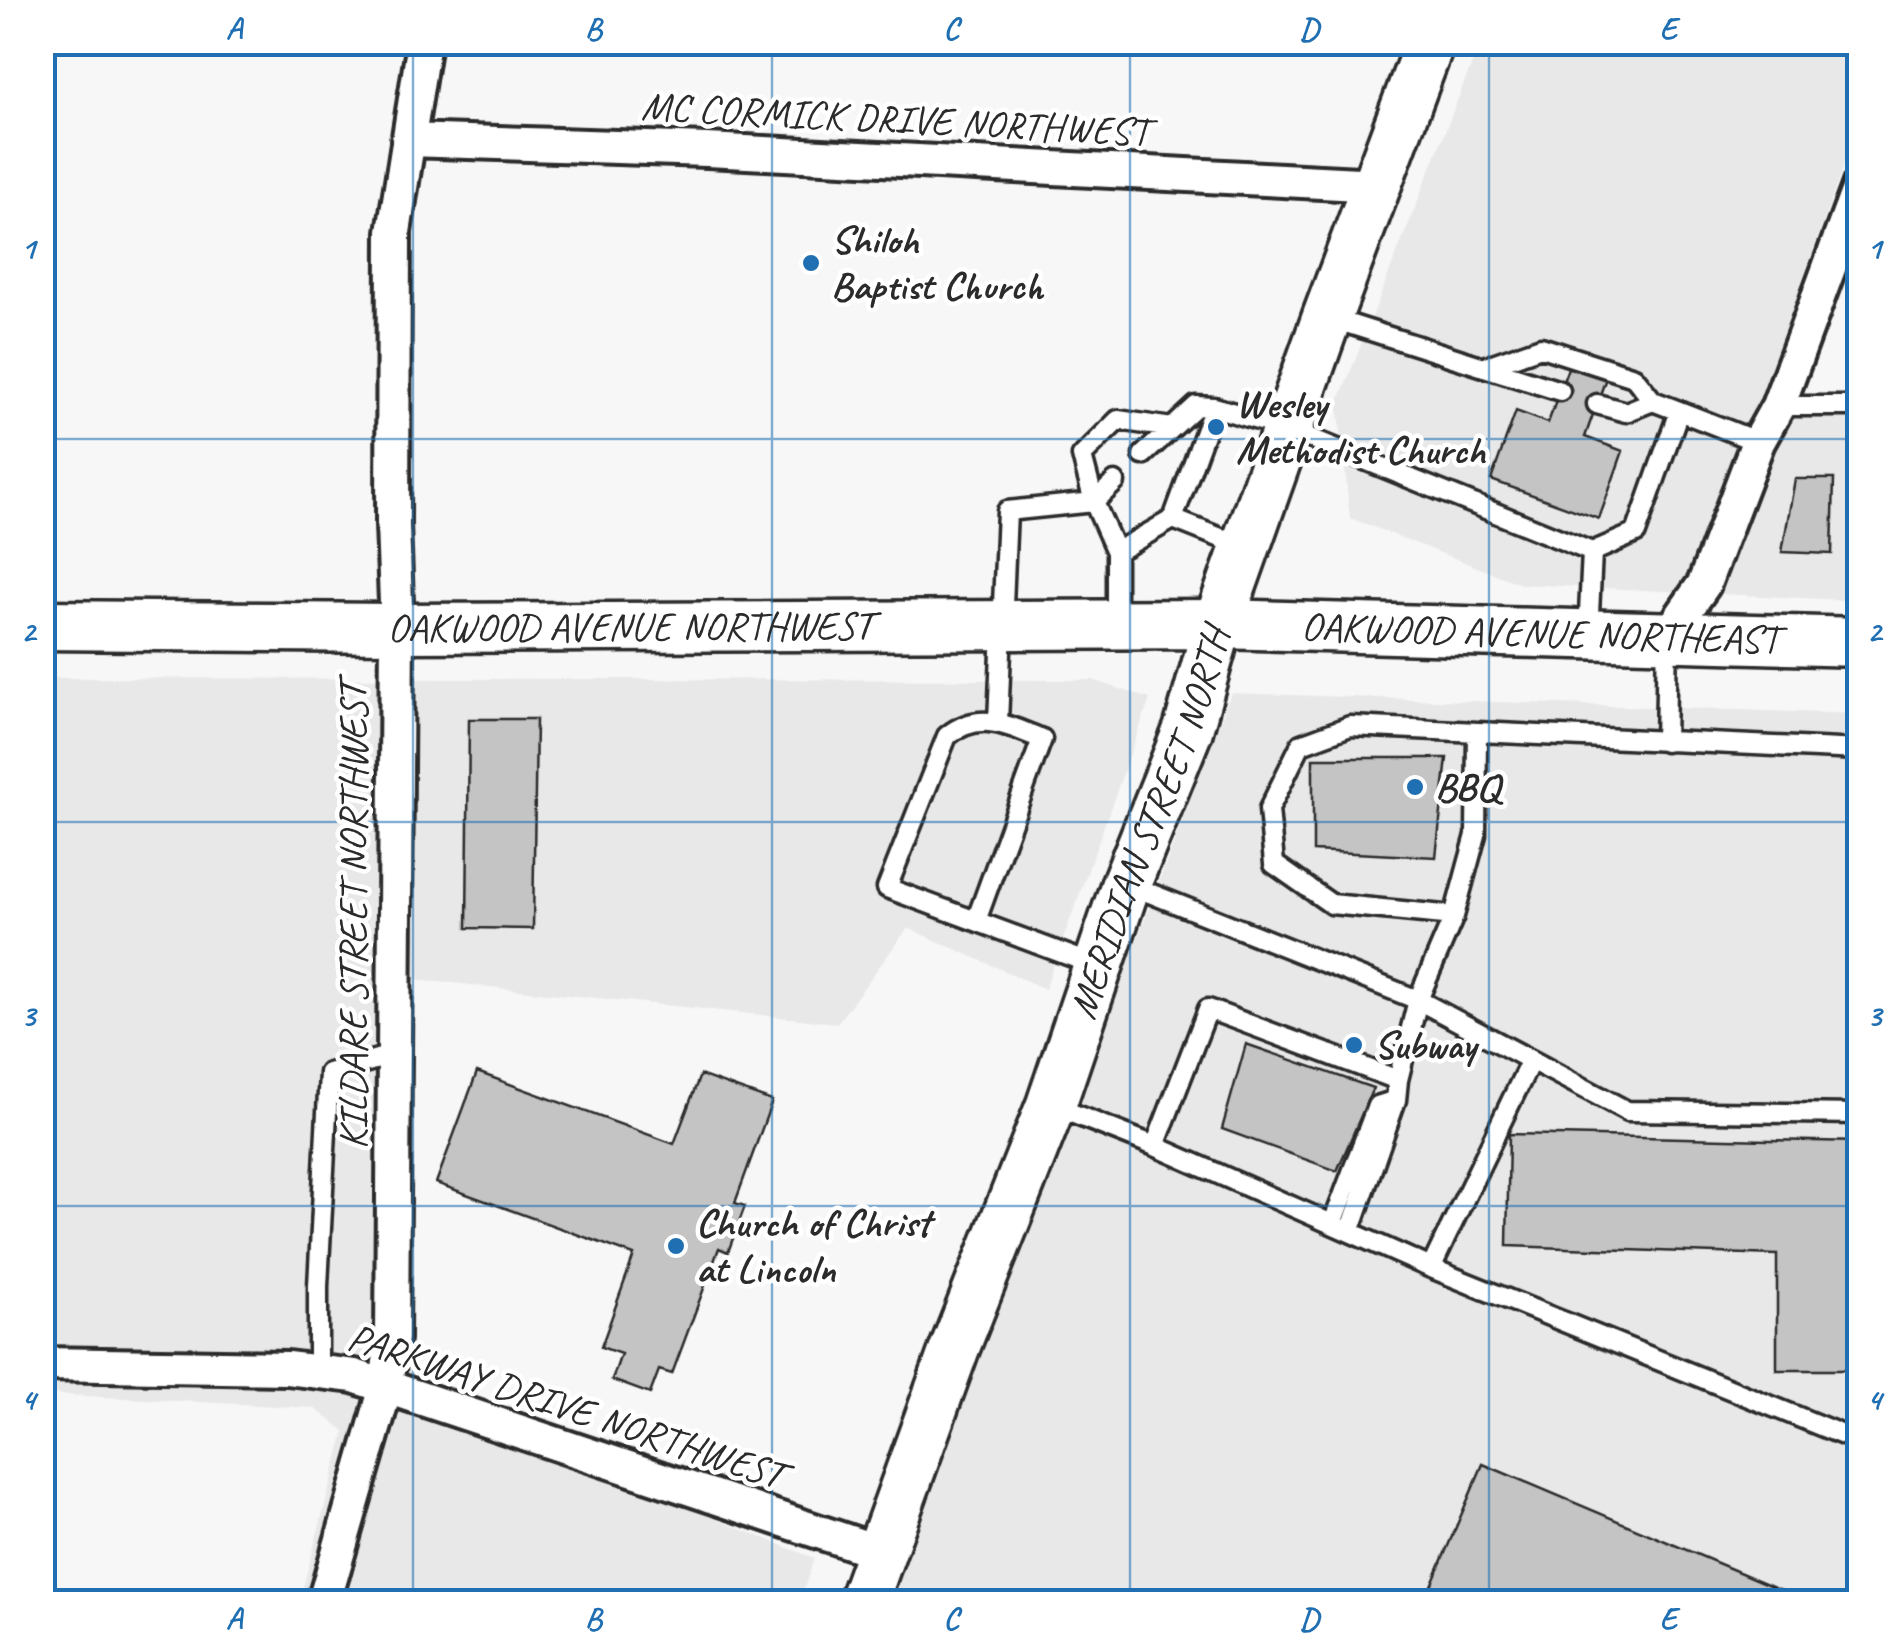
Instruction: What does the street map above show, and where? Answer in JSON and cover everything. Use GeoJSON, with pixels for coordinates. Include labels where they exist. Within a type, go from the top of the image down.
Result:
{"type":"FeatureCollection","features":[{"type":"Feature","properties":{"kind":"street","name":"KILDARE STREET NORTHWEST"},"geometry":{"type":"LineString","coordinates":[[324,1602],[386,1387],[392,1338],[398,628],[392,525],[394,232],[424,42]]}},
{"type":"Feature","properties":{"kind":"street","name":"MERIDIAN STREET NORTH"},"geometry":{"type":"LineString","coordinates":[[863,1602],[1050,1105],[1126,884],[1188,730],[1218,624],[1430,42]]}},
{"type":"Feature","properties":{"kind":"street","name":"MC CORMICK DRIVE NORTHWEST"},"geometry":{"type":"LineString","coordinates":[[408,140],[707,150],[1378,184]]}},
{"type":"Feature","properties":{"kind":"street"},"geometry":{"type":"LineString","coordinates":[[1667,637],[1704,584],[1758,442],[1778,406],[1860,184]]}},
{"type":"Feature","properties":{"kind":"street","name":"OAKWOOD AVENUE NORTHWEST"},"geometry":{"type":"LineString","coordinates":[[42,625],[398,628],[1218,624]]}},
{"type":"Feature","properties":{"kind":"street","name":"OAKWOOD AVENUE NORTHEAST"},"geometry":{"type":"LineString","coordinates":[[1218,624],[1860,642]]}},
{"type":"Feature","properties":{"kind":"street","name":"PARKWAY DRIVE NORTHWEST"},"geometry":{"type":"LineString","coordinates":[[42,1364],[288,1368],[354,1376],[879,1552]]}},
{"type":"Feature","properties":{"kind":"lane"},"geometry":{"type":"LineString","coordinates":[[1327,317],[1560,391]]}},
{"type":"Feature","properties":{"kind":"lane"},"geometry":{"type":"LineString","coordinates":[[1484,367],[1541,347],[1634,377],[1654,402],[1758,442]]}},
{"type":"Feature","properties":{"kind":"lane"},"geometry":{"type":"LineString","coordinates":[[1598,404],[1626,412],[1654,402]]}},
{"type":"Feature","properties":{"kind":"lane"},"geometry":{"type":"LineString","coordinates":[[1144,454],[1196,406],[1214,407],[1288,428],[1592,552],[1636,533],[1679,411]]}},
{"type":"Feature","properties":{"kind":"lane"},"geometry":{"type":"LineString","coordinates":[[1778,406],[1860,406]]}},
{"type":"Feature","properties":{"kind":"lane"},"geometry":{"type":"LineString","coordinates":[[1116,552],[1173,519],[1214,407]]}},
{"type":"Feature","properties":{"kind":"lane"},"geometry":{"type":"LineString","coordinates":[[1116,624],[1116,552],[1094,502],[1082,456],[1118,420],[1172,428]]}},
{"type":"Feature","properties":{"kind":"lane"},"geometry":{"type":"LineString","coordinates":[[998,722],[1007,510],[1094,502],[1115,482]]}},
{"type":"Feature","properties":{"kind":"lane"},"geometry":{"type":"LineString","coordinates":[[1173,519],[1246,548]]}},
{"type":"Feature","properties":{"kind":"lane"},"geometry":{"type":"LineString","coordinates":[[1588,635],[1592,552]]}},
{"type":"Feature","properties":{"kind":"lane"},"geometry":{"type":"LineString","coordinates":[[1665,742],[1667,637]]}},
{"type":"Feature","properties":{"kind":"lane"},"geometry":{"type":"LineString","coordinates":[[976,921],[1042,739],[998,722],[965,722],[947,736],[888,888],[976,921],[1098,966]]}},
{"type":"Feature","properties":{"kind":"lane"},"geometry":{"type":"LineString","coordinates":[[1454,916],[1331,904],[1274,864],[1268,809],[1301,744],[1350,726],[1860,750]]}},
{"type":"Feature","properties":{"kind":"lane"},"geometry":{"type":"LineString","coordinates":[[1341,1227],[1377,1106],[1396,1100],[1418,1000],[1454,916],[1476,835],[1477,734]]}},
{"type":"Feature","properties":{"kind":"lane"},"geometry":{"type":"LineString","coordinates":[[1126,884],[1418,1000],[1627,1111],[1860,1114]]}},
{"type":"Feature","properties":{"kind":"lane"},"geometry":{"type":"LineString","coordinates":[[1155,1146],[1208,1009],[1398,1080]]}},
{"type":"Feature","properties":{"kind":"lane"},"geometry":{"type":"LineString","coordinates":[[318,1371],[318,1286],[329,1073],[394,1054]]}},
{"type":"Feature","properties":{"kind":"lane"},"geometry":{"type":"LineString","coordinates":[[1430,1268],[1531,1060]]}},
{"type":"Feature","properties":{"kind":"lane"},"geometry":{"type":"LineString","coordinates":[[1050,1105],[1155,1146],[1430,1268],[1860,1442]]}},
{"type":"Feature","properties":{"kind":"shaded area"},"geometry":{"type":"Polygon","coordinates":[[[1480,43],[1859,43],[1859,122],[1757,408],[1859,411],[1859,601],[1521,584],[1350,518],[1338,403],[1480,43]]]}},
{"type":"Feature","properties":{"kind":"shaded area"},"geometry":{"type":"Polygon","coordinates":[[[43,678],[1093,680],[1150,699],[1045,989],[908,928],[837,1023],[404,978],[382,1387],[814,1558],[800,1602],[299,1602],[345,1431],[314,1408],[45,1394],[43,1602],[42,1317],[53,1193],[42,1192],[43,678]]]}},
{"type":"Feature","properties":{"kind":"shaded area"},"geometry":{"type":"Polygon","coordinates":[[[1231,693],[1859,714],[1859,1602],[884,1602],[1231,693]]]}},
{"type":"Feature","properties":{"kind":"building"},"geometry":{"type":"Polygon","coordinates":[[[1569,365],[1606,378],[1585,437],[1623,451],[1599,519],[1491,480],[1516,411],[1548,423],[1569,365]]]}},
{"type":"Feature","properties":{"kind":"building"},"geometry":{"type":"Polygon","coordinates":[[[1795,479],[1834,479],[1832,554],[1782,552],[1795,479]]]}},
{"type":"Feature","properties":{"kind":"building"},"geometry":{"type":"Polygon","coordinates":[[[469,719],[536,719],[533,929],[467,928],[469,719]]]}},
{"type":"Feature","properties":{"kind":"building"},"geometry":{"type":"Polygon","coordinates":[[[1313,758],[1447,758],[1436,857],[1313,851],[1313,758]]]}},
{"type":"Feature","properties":{"kind":"building"},"geometry":{"type":"Polygon","coordinates":[[[1246,1044],[1373,1088],[1337,1171],[1222,1129],[1246,1044]]]}},
{"type":"Feature","properties":{"kind":"building"},"geometry":{"type":"Polygon","coordinates":[[[477,1072],[674,1144],[700,1075],[772,1101],[735,1203],[745,1206],[728,1252],[719,1248],[672,1374],[659,1370],[650,1394],[612,1380],[621,1354],[601,1347],[634,1255],[436,1183],[477,1072]]]}},
{"type":"Feature","properties":{"kind":"building"},"geometry":{"type":"Polygon","coordinates":[[[1509,1134],[1860,1142],[1860,1370],[1777,1370],[1777,1255],[1507,1246],[1509,1134]]]}},
{"type":"Feature","properties":{"kind":"building"},"geometry":{"type":"Polygon","coordinates":[[[1483,1464],[1786,1592],[1781,1602],[1424,1602],[1483,1464]]]}},
{"type":"Feature","properties":{"kind":"place","name":"Shiloh Baptist Church"},"geometry":{"type":"Point","coordinates":[811,263]}},
{"type":"Feature","properties":{"kind":"place","name":"Wesley Methodist Church"},"geometry":{"type":"Point","coordinates":[1216,427]}},
{"type":"Feature","properties":{"kind":"place","name":"BBQ"},"geometry":{"type":"Point","coordinates":[1415,787]}},
{"type":"Feature","properties":{"kind":"place","name":"Subway"},"geometry":{"type":"Point","coordinates":[1354,1045]}},
{"type":"Feature","properties":{"kind":"place","name":"Church of Christ at Lincoln"},"geometry":{"type":"Point","coordinates":[676,1246]}}]}
